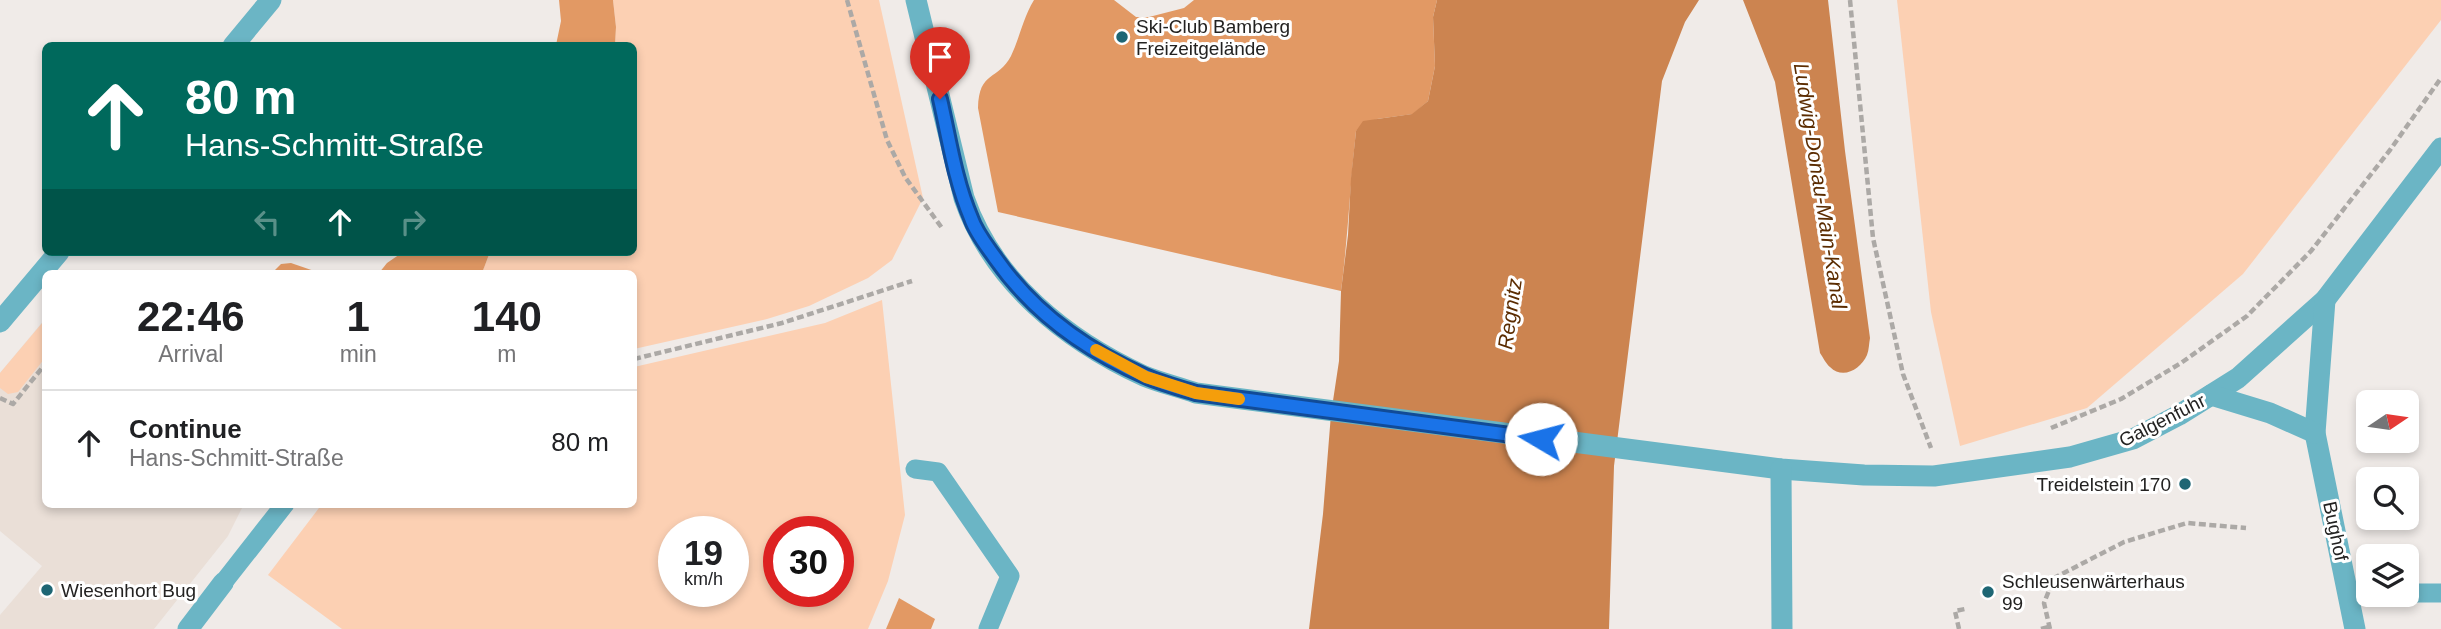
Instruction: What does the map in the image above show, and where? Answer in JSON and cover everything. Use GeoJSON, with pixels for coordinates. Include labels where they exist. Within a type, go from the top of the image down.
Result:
{"type":"FeatureCollection","features":[{"type":"Feature","properties":{"kind":"street"},"geometry":{"type":"LineString","coordinates":[[236,42],[271,0]]}},
{"type":"Feature","properties":{"kind":"street","name":"Galgenfuhr"},"geometry":{"type":"LineString","coordinates":[[916,0],[971,221],[1020,290],[1067,332],[1146,377],[1196,393],[1781,469],[1851,475],[1934,476],[2070,457],[2133,439],[2238,378],[2325,300],[2441,148]]}},
{"type":"Feature","properties":{"kind":"street"},"geometry":{"type":"LineString","coordinates":[[44,270],[56,256]]}},
{"type":"Feature","properties":{"kind":"street"},"geometry":{"type":"LineString","coordinates":[[0,322],[42,272]]}},
{"type":"Feature","properties":{"kind":"street","name":"Bughof"},"geometry":{"type":"LineString","coordinates":[[2325,300],[2315,433],[2356,587]]}},
{"type":"Feature","properties":{"kind":"street"},"geometry":{"type":"LineString","coordinates":[[2211,395],[2270,413],[2315,433]]}},
{"type":"Feature","properties":{"kind":"street"},"geometry":{"type":"LineString","coordinates":[[1781,469],[1782,629]]}},
{"type":"Feature","properties":{"kind":"street"},"geometry":{"type":"LineString","coordinates":[[188,629],[223,583]]}},
{"type":"Feature","properties":{"kind":"street","name":"Bughof"},"geometry":{"type":"LineString","coordinates":[[2355,629],[2357,607]]}},
{"type":"Feature","properties":{"kind":"lane"},"geometry":{"type":"LineString","coordinates":[[915,469],[938,472],[1010,576],[988,629]]}},
{"type":"Feature","properties":{"kind":"lane"},"geometry":{"type":"LineString","coordinates":[[223,583],[282,508]]}},
{"type":"Feature","properties":{"kind":"lane"},"geometry":{"type":"LineString","coordinates":[[2419,593],[2441,593]]}},
{"type":"Feature","properties":{"kind":"path"},"geometry":{"type":"LineString","coordinates":[[847,0],[887,140],[905,177],[949,237]]}},
{"type":"Feature","properties":{"kind":"path"},"geometry":{"type":"LineString","coordinates":[[1850,0],[1873,238],[1903,374],[1933,454],[1934,476]]}},
{"type":"Feature","properties":{"kind":"path"},"geometry":{"type":"LineString","coordinates":[[2046,430],[2122,399],[2181,363],[2247,316],[2311,251],[2390,150],[2441,78]]}},
{"type":"Feature","properties":{"kind":"path"},"geometry":{"type":"LineString","coordinates":[[637,358],[782,324],[912,281]]}},
{"type":"Feature","properties":{"kind":"path"},"geometry":{"type":"LineString","coordinates":[[0,398],[13,404],[42,368]]}},
{"type":"Feature","properties":{"kind":"path"},"geometry":{"type":"LineString","coordinates":[[2041,629],[2050,628],[2044,603],[2054,578],[2124,542],[2187,523],[2246,528]]}},
{"type":"Feature","properties":{"kind":"path"},"geometry":{"type":"LineString","coordinates":[[1959,629],[1955,611],[1965,609]]}},
{"type":"Feature","properties":{"kind":"shaded area"},"geometry":{"type":"Polygon","coordinates":[[[559,0],[613,0],[615,42],[557,42],[561,21],[559,0]]]}},
{"type":"Feature","properties":{"kind":"shaded area"},"geometry":{"type":"Polygon","coordinates":[[[613,0],[879,0],[923,198],[892,260],[868,278],[809,306],[767,319],[637,348],[637,270],[483,270],[488,256],[637,256],[637,42],[615,42],[613,0]]]}},
{"type":"Feature","properties":{"kind":"shaded area"},"geometry":{"type":"Polygon","coordinates":[[[1034,0],[1114,0],[1136,17],[1149,17],[1184,8],[1194,0],[1437,0],[1433,17],[1435,66],[1428,101],[1413,114],[1377,119],[1356,131],[1341,291],[998,212],[978,108],[979,96],[985,81],[1001,69],[1011,56],[1034,0]]]}},
{"type":"Feature","properties":{"kind":"shaded area"},"geometry":{"type":"Polygon","coordinates":[[[1897,0],[2441,0],[2441,20],[2243,274],[2087,408],[1960,446],[1931,312],[1897,0]]]}},
{"type":"Feature","properties":{"kind":"shaded area"},"geometry":{"type":"Polygon","coordinates":[[[397,256],[488,256],[483,270],[381,270],[397,256]]]}},
{"type":"Feature","properties":{"kind":"shaded area"},"geometry":{"type":"Polygon","coordinates":[[[291,263],[311,270],[275,270],[281,264],[291,263]]]}},
{"type":"Feature","properties":{"kind":"shaded area"},"geometry":{"type":"Polygon","coordinates":[[[882,300],[905,515],[888,581],[868,629],[342,629],[268,575],[319,508],[637,508],[637,366],[825,323],[882,300]]]}},
{"type":"Feature","properties":{"kind":"shaded area"},"geometry":{"type":"Polygon","coordinates":[[[42,323],[42,508],[242,508],[228,536],[154,629],[0,629],[0,615],[42,566],[0,531],[0,373],[42,323]]]}},
{"type":"Feature","properties":{"kind":"shaded area"},"geometry":{"type":"Polygon","coordinates":[[[42,323],[42,362],[18,392],[8,394],[0,388],[0,373],[42,323]]]}},
{"type":"Feature","properties":{"kind":"shaded area"},"geometry":{"type":"Polygon","coordinates":[[[899,598],[935,619],[931,629],[886,629],[899,598]]]}},
{"type":"Feature","properties":{"kind":"water","name":"Regnitz"},"geometry":{"type":"Polygon","coordinates":[[[1437,0],[1699,0],[1685,22],[1662,81],[1614,466],[1609,629],[1309,629],[1339,361],[1341,291],[1356,131],[1363,121],[1412,114],[1428,101],[1435,66],[1433,17],[1437,0]]]}},
{"type":"Feature","properties":{"kind":"water","name":"Ludwig-Donau-Main-Kanal"},"geometry":{"type":"Polygon","coordinates":[[[1743,0],[1828,0],[1870,338],[1868,353],[1861,365],[1846,373],[1835,371],[1820,353],[1775,82],[1743,0]]]}},
{"type":"Feature","properties":{"kind":"slow traffic"},"geometry":{"type":"LineString","coordinates":[[1096,350],[1146,377],[1196,393],[1239,399]]}},
{"type":"Feature","properties":{"kind":"place","name":"Ski-Club Bamberg Freizeitgelände"},"geometry":{"type":"Point","coordinates":[1122,37]}},
{"type":"Feature","properties":{"kind":"place","name":"Treidelstein 170"},"geometry":{"type":"Point","coordinates":[2185,484]}},
{"type":"Feature","properties":{"kind":"place","name":"Wiesenhort Bug"},"geometry":{"type":"Point","coordinates":[47,590]}},
{"type":"Feature","properties":{"kind":"place","name":"Schleusenwärterhaus 99"},"geometry":{"type":"Point","coordinates":[1988,592]}},
{"type":"Feature","properties":{"kind":"route"},"geometry":{"type":"LineString","coordinates":[[940,99],[971,221],[1003,270],[1041,311],[1067,332],[1104,354],[1146,377],[1196,393],[1541,439]]}}]}
